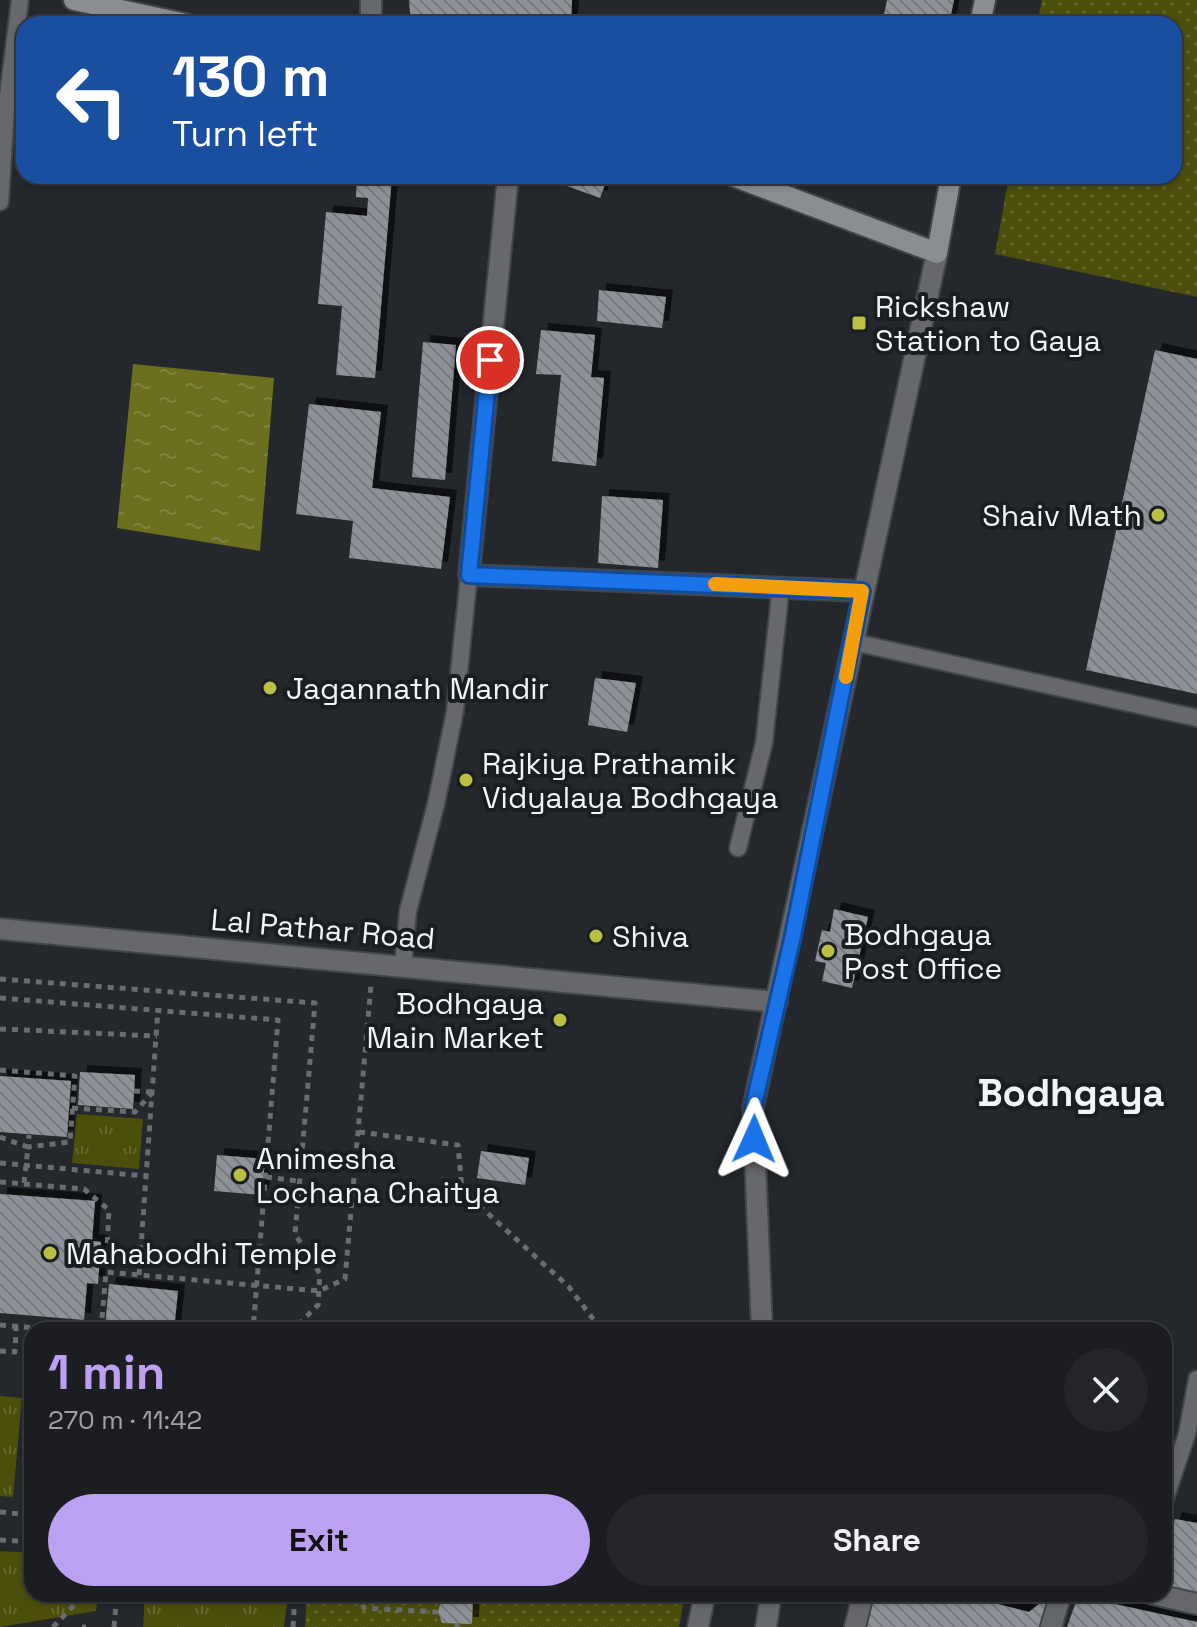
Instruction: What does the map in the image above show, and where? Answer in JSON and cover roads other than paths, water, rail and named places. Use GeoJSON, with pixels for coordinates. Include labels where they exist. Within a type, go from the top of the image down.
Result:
{"type":"FeatureCollection","features":[{"type":"Feature","properties":{"kind":"street"},"geometry":{"type":"LineString","coordinates":[[74,0],[149,16]]}},
{"type":"Feature","properties":{"kind":"street"},"geometry":{"type":"LineString","coordinates":[[507,184],[469,575],[862,591]]}},
{"type":"Feature","properties":{"kind":"street"},"geometry":{"type":"LineString","coordinates":[[754,184],[937,253]]}},
{"type":"Feature","properties":{"kind":"street"},"geometry":{"type":"LineString","coordinates":[[762,1322],[753,1108],[950,184]]}},
{"type":"Feature","properties":{"kind":"street","name":"Lal Pathar Road"},"geometry":{"type":"LineString","coordinates":[[0,929],[777,1002]]}},
{"type":"Feature","properties":{"kind":"street"},"geometry":{"type":"LineString","coordinates":[[1172,1598],[1197,1604]]}},
{"type":"Feature","properties":{"kind":"street"},"geometry":{"type":"LineString","coordinates":[[698,1627],[703,1602]]}},
{"type":"Feature","properties":{"kind":"street"},"geometry":{"type":"LineString","coordinates":[[766,1627],[770,1602]]}},
{"type":"Feature","properties":{"kind":"street"},"geometry":{"type":"LineString","coordinates":[[855,1627],[861,1602]]}},
{"type":"Feature","properties":{"kind":"street"},"geometry":{"type":"LineString","coordinates":[[1051,1627],[1059,1602]]}},
{"type":"Feature","properties":{"kind":"lane"},"geometry":{"type":"LineString","coordinates":[[0,202],[6,111],[16,32]]}},
{"type":"Feature","properties":{"kind":"lane"},"geometry":{"type":"LineString","coordinates":[[403,966],[408,911],[436,804],[455,711],[469,575]]}},
{"type":"Feature","properties":{"kind":"lane"},"geometry":{"type":"LineString","coordinates":[[738,848],[764,743],[781,586]]}},
{"type":"Feature","properties":{"kind":"lane"},"geometry":{"type":"LineString","coordinates":[[853,642],[1197,718]]}},
{"type":"Feature","properties":{"kind":"lane"},"geometry":{"type":"LineString","coordinates":[[1172,1478],[1187,1434],[1197,1379]]}},
{"type":"Feature","properties":{"kind":"water"},"geometry":{"type":"Polygon","coordinates":[[[133,364],[274,378],[260,551],[117,528],[133,364]]]}},
{"type":"Feature","properties":{"kind":"place","name":"Rickshaw Station to Gaya"},"geometry":{"type":"Point","coordinates":[859,323]}},
{"type":"Feature","properties":{"kind":"place","name":"Shaiv Math"},"geometry":{"type":"Point","coordinates":[1158,515]}},
{"type":"Feature","properties":{"kind":"place","name":"Jagannath Mandir"},"geometry":{"type":"Point","coordinates":[270,688]}},
{"type":"Feature","properties":{"kind":"place","name":"Rajkiya Prathamik Vidyalaya Bodhgaya"},"geometry":{"type":"Point","coordinates":[466,780]}},
{"type":"Feature","properties":{"kind":"place","name":"Shiva"},"geometry":{"type":"Point","coordinates":[596,936]}},
{"type":"Feature","properties":{"kind":"place","name":"Bodhgaya Post Office"},"geometry":{"type":"Point","coordinates":[828,951]}},
{"type":"Feature","properties":{"kind":"place","name":"Bodhgaya Main Market"},"geometry":{"type":"Point","coordinates":[560,1020]}},
{"type":"Feature","properties":{"kind":"place","name":"Animesha Lochana Chaitya"},"geometry":{"type":"Point","coordinates":[240,1175]}},
{"type":"Feature","properties":{"kind":"place","name":"Mahabodhi Temple"},"geometry":{"type":"Point","coordinates":[50,1253]}},
{"type":"Feature","properties":{"kind":"district","name":"Bodhgaya"},"geometry":{"type":"Point","coordinates":[1071,1093]}}]}
